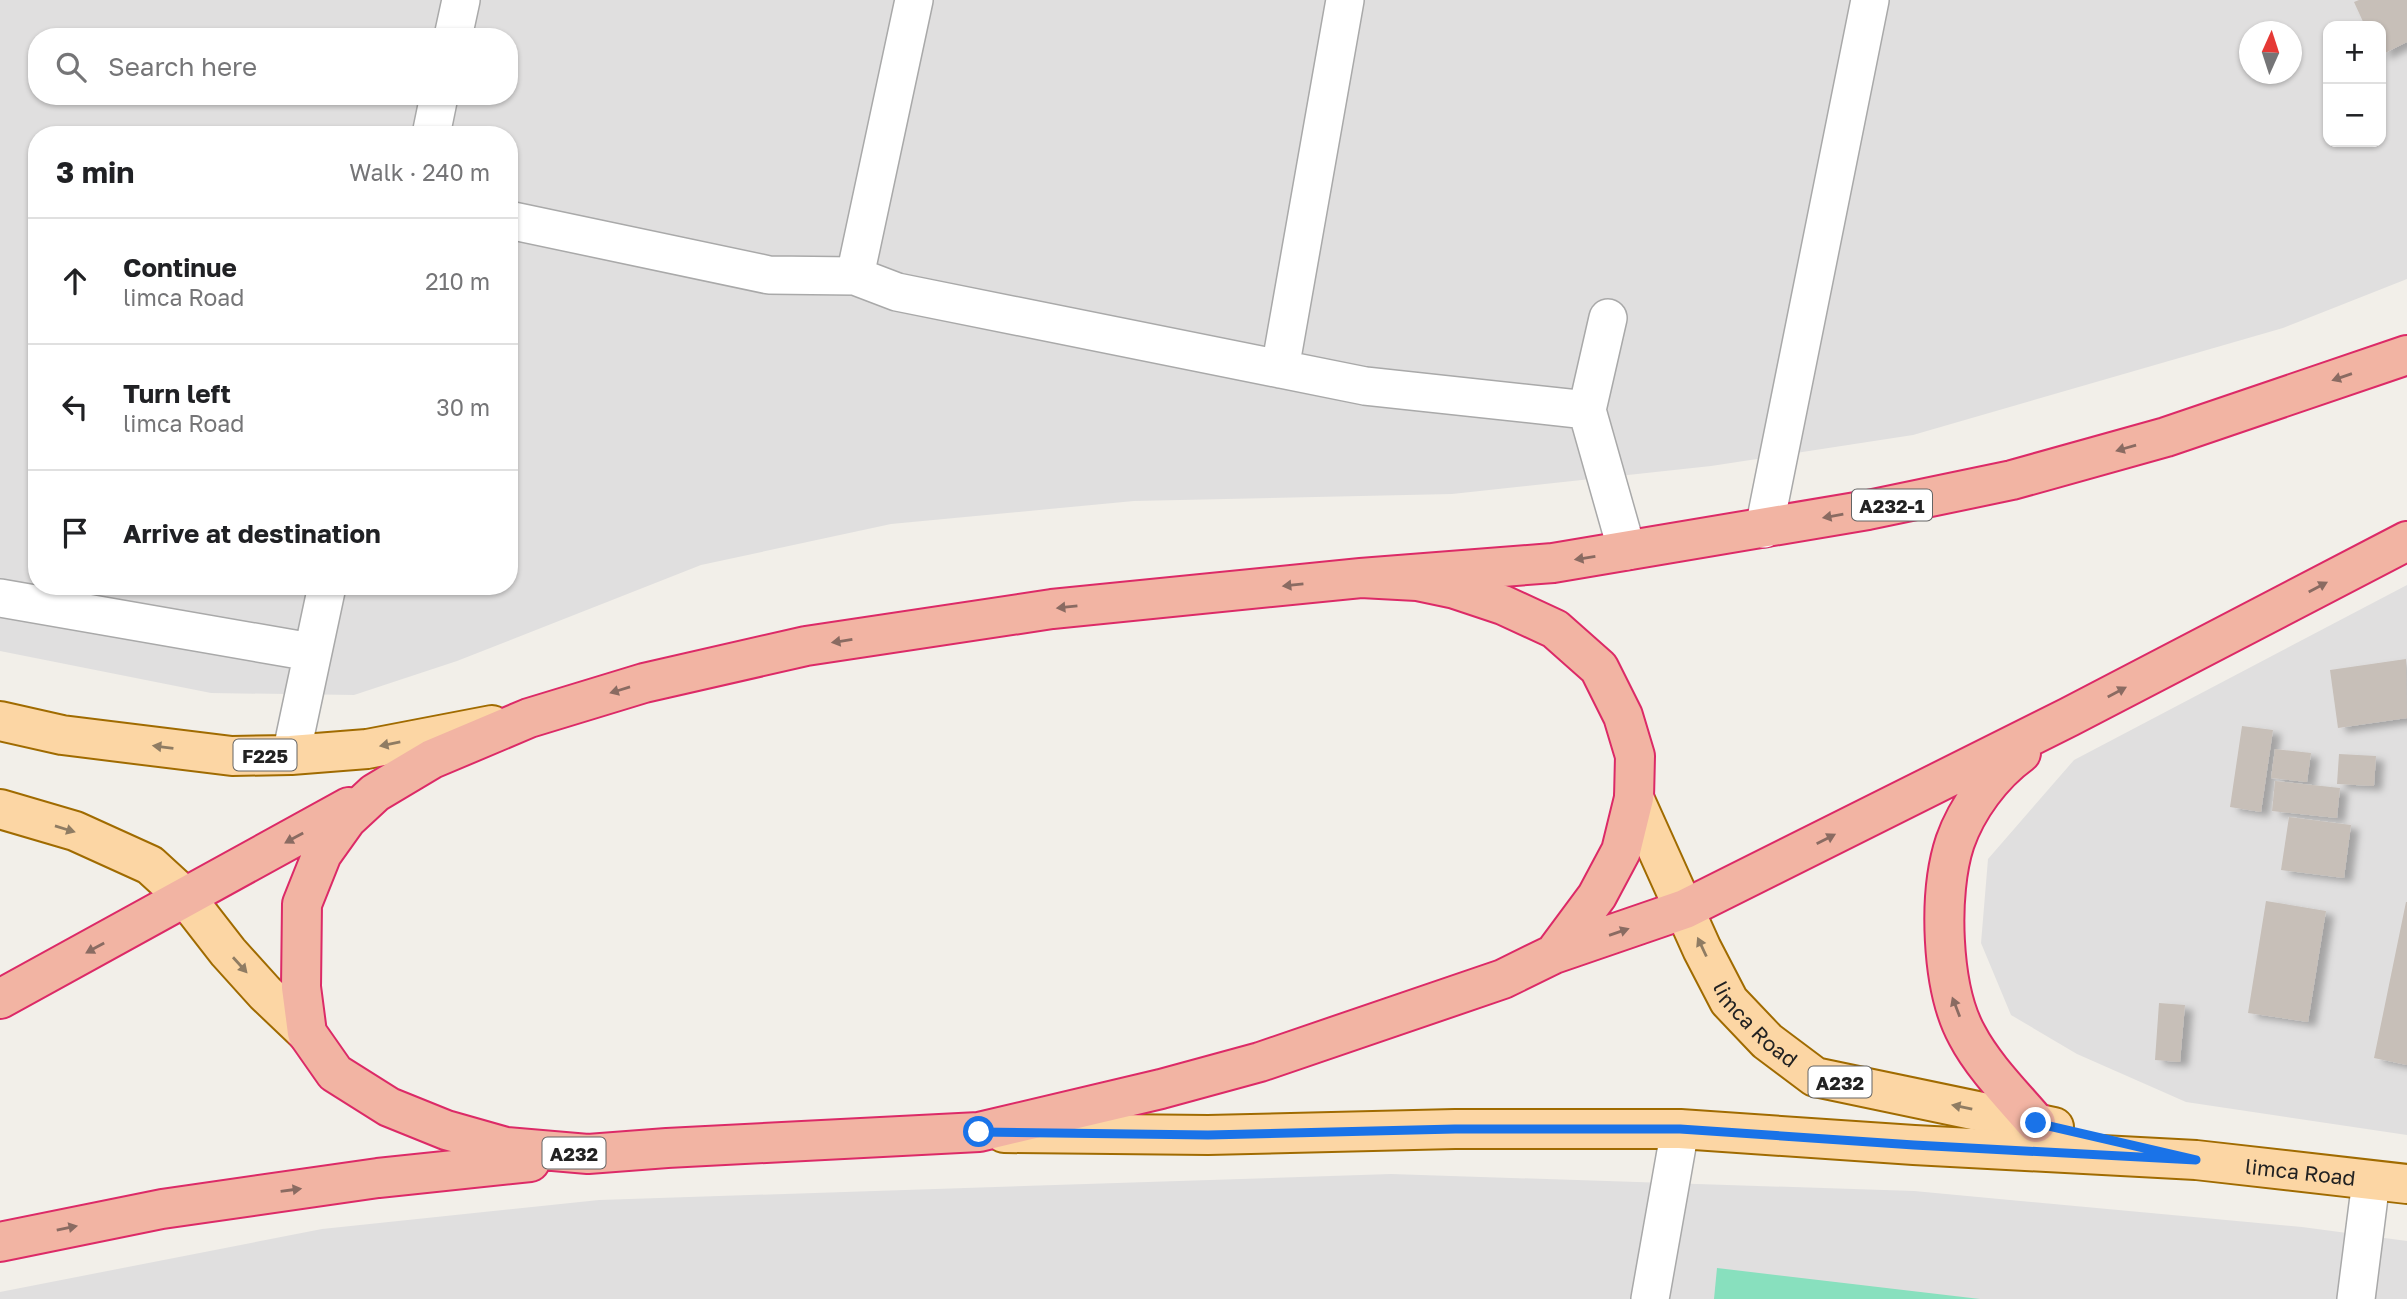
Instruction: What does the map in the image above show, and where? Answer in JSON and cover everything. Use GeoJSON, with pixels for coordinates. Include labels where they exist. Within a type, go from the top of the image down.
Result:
{"type":"FeatureCollection","features":[{"type":"Feature","properties":{"kind":"highway","name":"A232-1"},"geometry":{"type":"LineString","coordinates":[[1361,578],[1553,564],[1764,529],[2012,480],[2166,437],[2407,355]]}},
{"type":"Feature","properties":{"kind":"highway"},"geometry":{"type":"LineString","coordinates":[[1555,954],[1685,909],[2069,717],[2407,541]]}},
{"type":"Feature","properties":{"kind":"highway","name":"A232"},"geometry":{"type":"LineString","coordinates":[[0,999],[432,759],[529,718],[644,683],[806,646],[1052,609],[1361,578],[1417,581],[1455,589],[1503,605],[1555,629],[1600,668],[1623,716],[1634,756],[1634,798],[1621,851],[1597,896],[1555,954],[1503,979],[1260,1062],[1161,1089],[979,1132],[588,1154],[506,1147],[446,1129],[388,1107],[335,1073],[307,1033],[301,987],[302,904],[322,854],[347,819],[375,793]]}},
{"type":"Feature","properties":{"kind":"highway"},"geometry":{"type":"LineString","coordinates":[[2036,1123],[1999,1080],[1967,1035],[1951,992],[1946,947],[1945,895],[1955,842],[1974,804],[2003,766],[2069,717]]}},
{"type":"Feature","properties":{"kind":"highway","name":"A232"},"geometry":{"type":"LineString","coordinates":[[0,1242],[162,1209],[378,1178],[667,1148]]}},
{"type":"Feature","properties":{"kind":"main road","name":"F225"},"geometry":{"type":"LineString","coordinates":[[0,721],[62,735],[232,756],[367,749],[529,718]]}},
{"type":"Feature","properties":{"kind":"main road","name":"limca Road"},"geometry":{"type":"LineString","coordinates":[[1634,798],[1729,1001],[1767,1041],[1815,1077],[2196,1160]]}},
{"type":"Feature","properties":{"kind":"main road"},"geometry":{"type":"LineString","coordinates":[[0,809],[75,831],[150,865],[186,898],[265,993],[307,1033]]}},
{"type":"Feature","properties":{"kind":"main road","name":"limca Road"},"geometry":{"type":"LineString","coordinates":[[979,1132],[1208,1135],[1455,1129],[1680,1129],[2196,1160],[2389,1182]]}},
{"type":"Feature","properties":{"kind":"street"},"geometry":{"type":"LineString","coordinates":[[455,28],[461,0]]}},
{"type":"Feature","properties":{"kind":"street"},"geometry":{"type":"LineString","coordinates":[[855,276],[914,0]]}},
{"type":"Feature","properties":{"kind":"street"},"geometry":{"type":"LineString","coordinates":[[1280,369],[1345,0]]}},
{"type":"Feature","properties":{"kind":"street"},"geometry":{"type":"LineString","coordinates":[[1764,529],[1870,0]]}},
{"type":"Feature","properties":{"kind":"street"},"geometry":{"type":"LineString","coordinates":[[432,126],[437,105]]}},
{"type":"Feature","properties":{"kind":"street"},"geometry":{"type":"LineString","coordinates":[[518,222],[769,275],[855,276],[897,292],[1365,386],[1587,410]]}},
{"type":"Feature","properties":{"kind":"street"},"geometry":{"type":"LineString","coordinates":[[1608,318],[1587,410],[1627,551]]}},
{"type":"Feature","properties":{"kind":"street"},"geometry":{"type":"LineString","coordinates":[[290,755],[325,595]]}},
{"type":"Feature","properties":{"kind":"street"},"geometry":{"type":"LineString","coordinates":[[0,598],[311,652]]}},
{"type":"Feature","properties":{"kind":"street"},"geometry":{"type":"LineString","coordinates":[[1650,1299],[1680,1129]]}},
{"type":"Feature","properties":{"kind":"street"},"geometry":{"type":"LineString","coordinates":[[2356,1299],[2389,1182]]}},
{"type":"Feature","properties":{"kind":"shaded area"},"geometry":{"type":"Polygon","coordinates":[[[0,0],[2407,0],[2407,279],[2283,328],[1913,435],[1711,466],[1452,494],[1134,501],[891,524],[701,565],[457,661],[354,695],[211,693],[0,651],[0,0]]]}},
{"type":"Feature","properties":{"kind":"shaded area"},"geometry":{"type":"Polygon","coordinates":[[[2407,585],[2407,1135],[2186,1102],[2077,1054],[2011,1015],[1981,943],[1988,859],[2074,760],[2407,585]]]}},
{"type":"Feature","properties":{"kind":"shaded area"},"geometry":{"type":"Polygon","coordinates":[[[1391,1174],[1914,1191],[2302,1227],[2407,1241],[2407,1299],[0,1299],[0,1292],[322,1229],[599,1200],[1391,1174]]]}},
{"type":"Feature","properties":{"kind":"green space"},"geometry":{"type":"Polygon","coordinates":[[[1717,1268],[1980,1299],[1714,1299],[1717,1268]]]}},
{"type":"Feature","properties":{"kind":"building"},"geometry":{"type":"Polygon","coordinates":[[[2407,0],[2407,42],[2386,52],[2386,21],[2363,21],[2354,2],[2407,0]]]}},
{"type":"Feature","properties":{"kind":"building"},"geometry":{"type":"Polygon","coordinates":[[[2406,659],[2407,718],[2338,728],[2330,670],[2406,659]]]}},
{"type":"Feature","properties":{"kind":"building"},"geometry":{"type":"Polygon","coordinates":[[[2242,726],[2273,730],[2261,812],[2230,807],[2242,726]]]}},
{"type":"Feature","properties":{"kind":"building"},"geometry":{"type":"Polygon","coordinates":[[[2275,749],[2311,753],[2307,782],[2271,778],[2275,749]]]}},
{"type":"Feature","properties":{"kind":"building"},"geometry":{"type":"Polygon","coordinates":[[[2339,754],[2376,756],[2374,786],[2337,784],[2339,754]]]}},
{"type":"Feature","properties":{"kind":"building"},"geometry":{"type":"Polygon","coordinates":[[[2275,781],[2340,788],[2337,818],[2272,811],[2275,781]]]}},
{"type":"Feature","properties":{"kind":"building"},"geometry":{"type":"Polygon","coordinates":[[[2289,817],[2351,825],[2344,878],[2281,870],[2289,817]]]}},
{"type":"Feature","properties":{"kind":"building"},"geometry":{"type":"Polygon","coordinates":[[[2266,901],[2326,911],[2308,1022],[2248,1013],[2266,901]]]}},
{"type":"Feature","properties":{"kind":"building"},"geometry":{"type":"Polygon","coordinates":[[[2407,902],[2407,1065],[2374,1058],[2407,902]]]}},
{"type":"Feature","properties":{"kind":"building"},"geometry":{"type":"Polygon","coordinates":[[[2159,1003],[2185,1005],[2180,1062],[2155,1060],[2159,1003]]]}},
{"type":"Feature","properties":{"kind":"route"},"geometry":{"type":"LineString","coordinates":[[979,1132],[1208,1135],[1455,1129],[1680,1129],[2196,1160],[2036,1123]]}}]}
